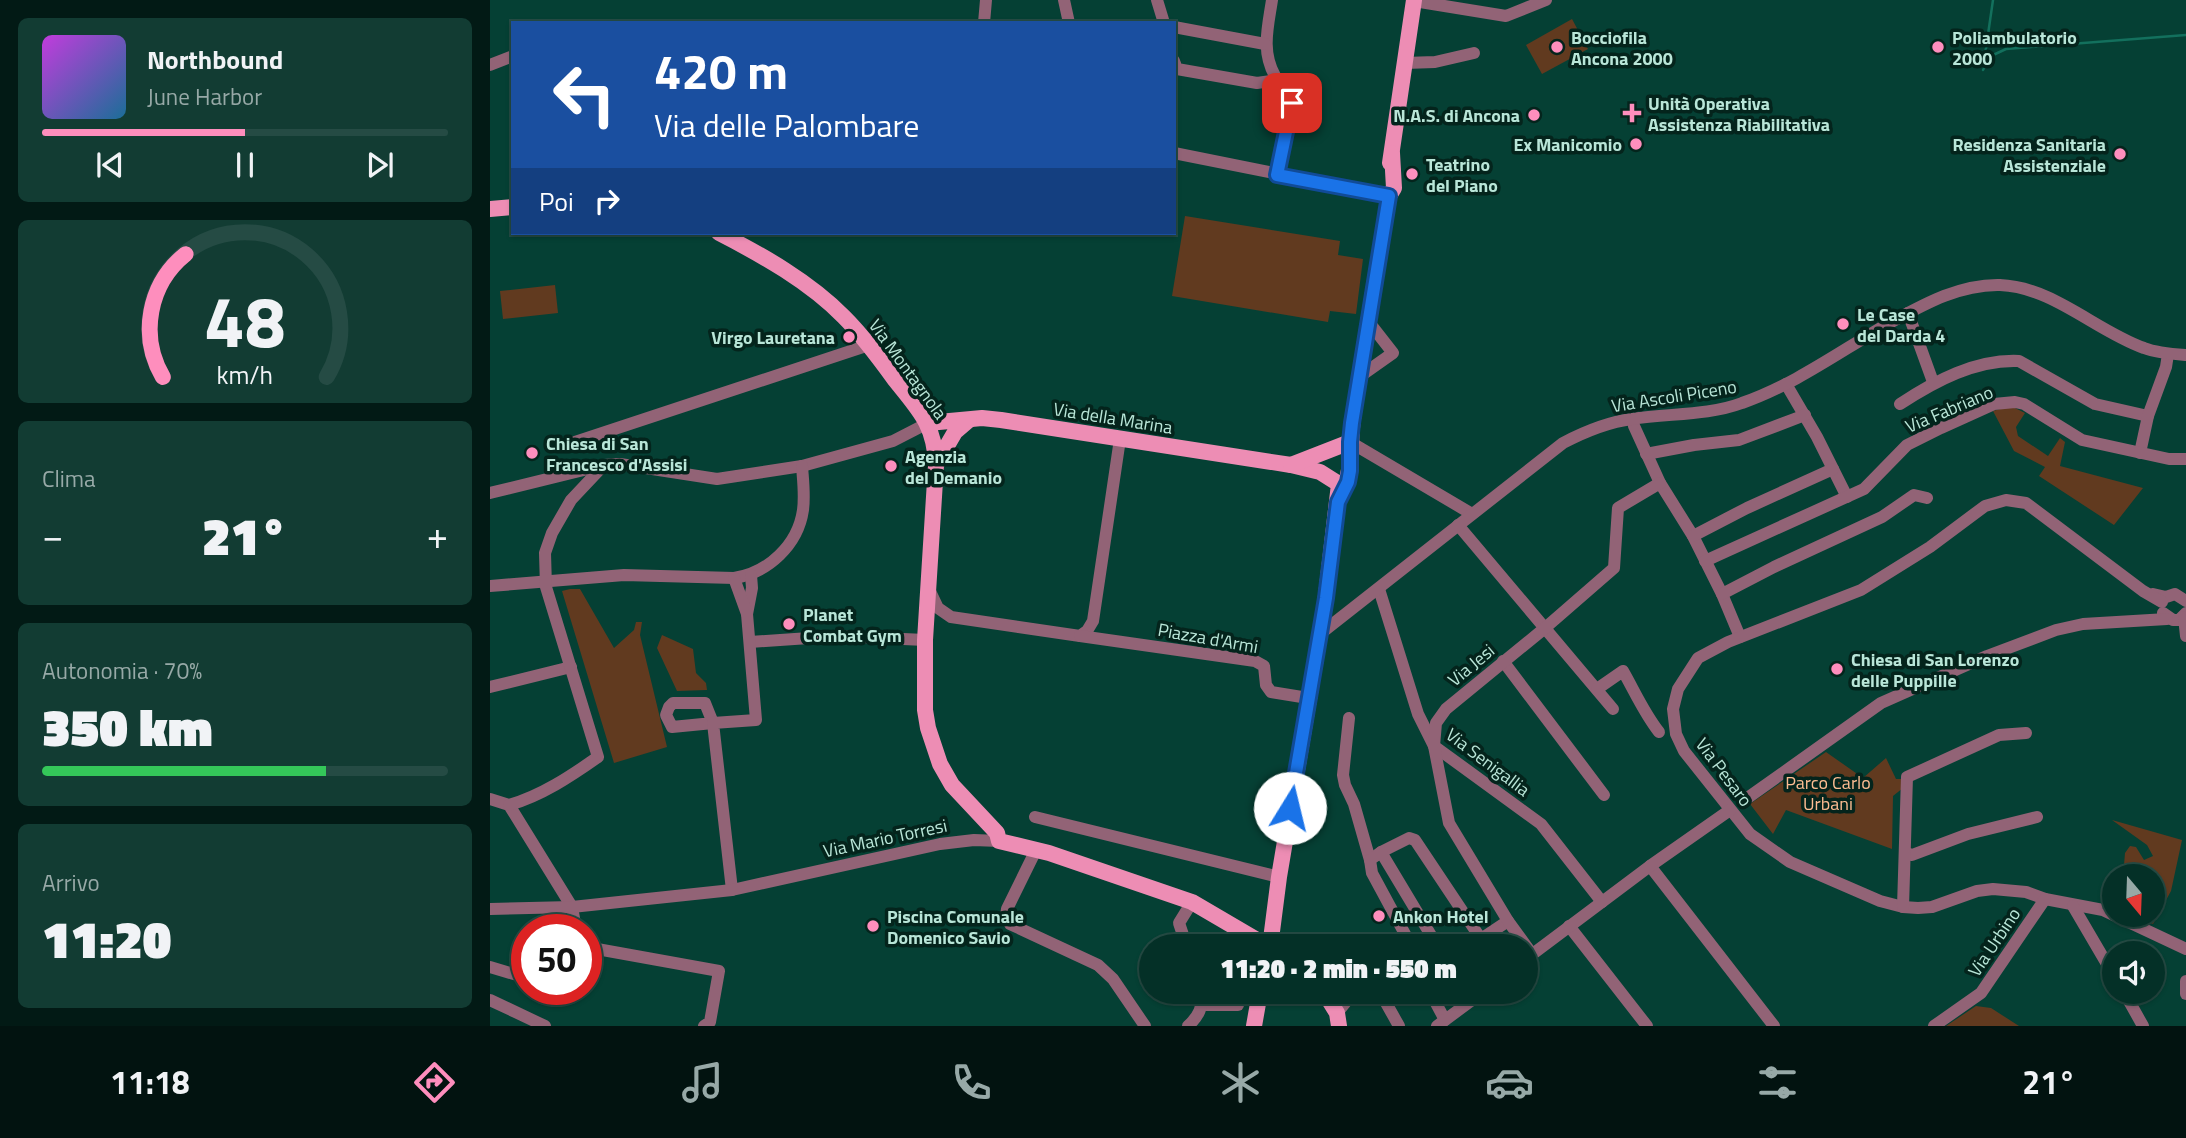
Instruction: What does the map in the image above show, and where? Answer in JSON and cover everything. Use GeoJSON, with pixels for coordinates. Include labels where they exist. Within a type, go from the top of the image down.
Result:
{"type":"FeatureCollection","features":[{"type":"Feature","properties":{"kind":"main road"},"geometry":{"type":"LineString","coordinates":[[1271,934],[1320,634],[1338,502],[1348,482],[1350,442],[1359,377],[1389,196],[1394,188],[1392,153],[1414,0]]}},
{"type":"Feature","properties":{"kind":"main road"},"geometry":{"type":"LineString","coordinates":[[490,209],[511,206]]}},
{"type":"Feature","properties":{"kind":"main road","name":"Via Montagnola"},"geometry":{"type":"LineString","coordinates":[[722,235],[805,285],[844,316],[928,423],[936,451],[925,640],[928,729],[940,764],[952,785],[997,833],[999,841]]}},
{"type":"Feature","properties":{"kind":"main road","name":"Via della Marina"},"geometry":{"type":"LineString","coordinates":[[928,423],[982,418],[1001,420],[1291,465],[1320,472],[1339,484],[1338,502]]}},
{"type":"Feature","properties":{"kind":"main road"},"geometry":{"type":"LineString","coordinates":[[936,465],[945,446],[969,420]]}},
{"type":"Feature","properties":{"kind":"main road","name":"Via della Marina"},"geometry":{"type":"LineString","coordinates":[[1291,465],[1350,442]]}},
{"type":"Feature","properties":{"kind":"main road","name":"Via Mario Torresi"},"geometry":{"type":"LineString","coordinates":[[999,841],[1037,850],[1192,902],[1247,934]]}},
{"type":"Feature","properties":{"kind":"main road"},"geometry":{"type":"LineString","coordinates":[[1254,1026],[1257,1004]]}},
{"type":"Feature","properties":{"kind":"street"},"geometry":{"type":"LineString","coordinates":[[984,21],[986,0]]}},
{"type":"Feature","properties":{"kind":"street"},"geometry":{"type":"LineString","coordinates":[[1064,0],[1069,21]]}},
{"type":"Feature","properties":{"kind":"street"},"geometry":{"type":"LineString","coordinates":[[1157,0],[1163,21]]}},
{"type":"Feature","properties":{"kind":"street"},"geometry":{"type":"LineString","coordinates":[[1272,0],[1265,44],[1269,65],[1277,79],[1290,91],[1292,103],[1277,175]]}},
{"type":"Feature","properties":{"kind":"street"},"geometry":{"type":"LineString","coordinates":[[1414,0],[1506,16],[1546,0]]}},
{"type":"Feature","properties":{"kind":"street"},"geometry":{"type":"LineString","coordinates":[[1176,27],[1265,44]]}},
{"type":"Feature","properties":{"kind":"street"},"geometry":{"type":"LineString","coordinates":[[1405,64],[1435,62],[1474,53]]}},
{"type":"Feature","properties":{"kind":"street"},"geometry":{"type":"LineString","coordinates":[[490,65],[511,56]]}},
{"type":"Feature","properties":{"kind":"street"},"geometry":{"type":"LineString","coordinates":[[1176,66],[1257,83],[1277,79]]}},
{"type":"Feature","properties":{"kind":"street"},"geometry":{"type":"LineString","coordinates":[[1176,153],[1389,196]]}},
{"type":"Feature","properties":{"kind":"street","name":"Via Ascoli Piceno"},"geometry":{"type":"LineString","coordinates":[[1320,634],[1539,461],[1578,435],[1633,418],[1721,410],[1741,404],[1786,384],[1944,295],[1971,287],[2000,285],[2024,289],[2144,348],[2186,355]]}},
{"type":"Feature","properties":{"kind":"street"},"geometry":{"type":"LineString","coordinates":[[1908,313],[1933,382]]}},
{"type":"Feature","properties":{"kind":"street"},"geometry":{"type":"LineString","coordinates":[[1359,377],[1393,353],[1368,321]]}},
{"type":"Feature","properties":{"kind":"street"},"geometry":{"type":"LineString","coordinates":[[569,443],[869,345]]}},
{"type":"Feature","properties":{"kind":"street"},"geometry":{"type":"LineString","coordinates":[[2140,453],[2148,416],[2168,354]]}},
{"type":"Feature","properties":{"kind":"street"},"geometry":{"type":"LineString","coordinates":[[1900,404],[1933,382],[2005,360],[2019,361],[2095,404],[2148,416]]}},
{"type":"Feature","properties":{"kind":"street"},"geometry":{"type":"LineString","coordinates":[[1786,384],[1847,497]]}},
{"type":"Feature","properties":{"kind":"street","name":"Via Fabriano"},"geometry":{"type":"LineString","coordinates":[[1705,561],[1847,497],[1876,479],[1907,445],[1994,404],[2024,404],[2082,440],[2169,459],[2186,459]]}},
{"type":"Feature","properties":{"kind":"street"},"geometry":{"type":"LineString","coordinates":[[1646,454],[1739,440],[1805,415]]}},
{"type":"Feature","properties":{"kind":"street"},"geometry":{"type":"LineString","coordinates":[[490,493],[604,465],[620,464],[717,480],[802,466],[893,441],[928,423]]}},
{"type":"Feature","properties":{"kind":"street"},"geometry":{"type":"LineString","coordinates":[[1634,426],[1660,483],[1693,536],[1740,637]]}},
{"type":"Feature","properties":{"kind":"street"},"geometry":{"type":"LineString","coordinates":[[1080,636],[1093,621],[1120,439]]}},
{"type":"Feature","properties":{"kind":"street"},"geometry":{"type":"LineString","coordinates":[[1350,442],[1472,514]]}},
{"type":"Feature","properties":{"kind":"street"},"geometry":{"type":"LineString","coordinates":[[490,799],[509,805],[539,793],[598,757],[545,581],[545,553],[552,533],[570,500],[604,465]]}},
{"type":"Feature","properties":{"kind":"street"},"geometry":{"type":"LineString","coordinates":[[490,586],[624,575],[734,578],[751,575],[780,556],[795,534],[803,511],[802,466]]}},
{"type":"Feature","properties":{"kind":"street"},"geometry":{"type":"LineString","coordinates":[[1693,536],[1833,469]]}},
{"type":"Feature","properties":{"kind":"street","name":"Via Jesi"},"geometry":{"type":"LineString","coordinates":[[1516,934],[1449,823],[1434,746],[1436,723],[1446,709],[1614,568],[1618,508],[1660,483]]}},
{"type":"Feature","properties":{"kind":"street"},"geometry":{"type":"LineString","coordinates":[[1722,594],[1774,566],[1882,517],[1914,495],[1927,498]]}},
{"type":"Feature","properties":{"kind":"street","name":"Via Pesaro"},"geometry":{"type":"LineString","coordinates":[[2164,607],[2026,503],[2006,500],[1985,506],[1930,547],[1861,590],[1740,637],[1698,658],[1678,689],[1673,709],[1676,734],[1684,751],[1750,834],[1790,862],[1880,901],[1903,907],[1932,907],[1977,891],[1993,889],[2025,892],[2045,900],[2104,911],[2186,949]]}},
{"type":"Feature","properties":{"kind":"street"},"geometry":{"type":"LineString","coordinates":[[1458,524],[1613,709]]}},
{"type":"Feature","properties":{"kind":"street"},"geometry":{"type":"LineString","coordinates":[[747,614],[752,587],[751,575]]}},
{"type":"Feature","properties":{"kind":"street"},"geometry":{"type":"LineString","coordinates":[[732,890],[713,723],[756,720],[747,614],[734,578]]}},
{"type":"Feature","properties":{"kind":"street"},"geometry":{"type":"LineString","coordinates":[[928,589],[938,608],[951,617]]}},
{"type":"Feature","properties":{"kind":"street","name":"Via Senigallia"},"geometry":{"type":"LineString","coordinates":[[1379,589],[1418,714],[1434,746],[1541,824],[1602,902]]}},
{"type":"Feature","properties":{"kind":"street"},"geometry":{"type":"LineString","coordinates":[[1746,799],[1881,703],[1987,656],[2056,630],[2084,624],[2141,622],[2164,607],[2175,594],[2185,599]]}},
{"type":"Feature","properties":{"kind":"street"},"geometry":{"type":"LineString","coordinates":[[2164,607],[2179,620],[2185,615]]}},
{"type":"Feature","properties":{"kind":"street"},"geometry":{"type":"LineString","coordinates":[[2185,615],[2186,636]]}},
{"type":"Feature","properties":{"kind":"street","name":"Piazza d'Armi"},"geometry":{"type":"LineString","coordinates":[[951,617],[1255,661],[1264,666],[1265,682],[1271,692],[1308,698]]}},
{"type":"Feature","properties":{"kind":"street","name":"Via Montagnola"},"geometry":{"type":"LineString","coordinates":[[925,682],[931,675],[933,629],[942,620],[951,617]]}},
{"type":"Feature","properties":{"kind":"street"},"geometry":{"type":"LineString","coordinates":[[750,642],[838,636],[925,640]]}},
{"type":"Feature","properties":{"kind":"street"},"geometry":{"type":"LineString","coordinates":[[1503,661],[1604,794]]}},
{"type":"Feature","properties":{"kind":"street"},"geometry":{"type":"LineString","coordinates":[[490,687],[571,667]]}},
{"type":"Feature","properties":{"kind":"street"},"geometry":{"type":"LineString","coordinates":[[1597,689],[1623,671],[1641,701],[1644,713],[1660,732]]}},
{"type":"Feature","properties":{"kind":"street"},"geometry":{"type":"LineString","coordinates":[[1349,718],[1343,775],[1345,785],[1376,856],[1429,934]]}},
{"type":"Feature","properties":{"kind":"street"},"geometry":{"type":"LineString","coordinates":[[1903,907],[1907,778],[1999,735],[2026,733]]}},
{"type":"Feature","properties":{"kind":"street"},"geometry":{"type":"LineString","coordinates":[[509,805],[572,907],[573,914]]}},
{"type":"Feature","properties":{"kind":"street"},"geometry":{"type":"LineString","coordinates":[[1538,950],[1730,810]]}},
{"type":"Feature","properties":{"kind":"street"},"geometry":{"type":"LineString","coordinates":[[1035,817],[1279,877]]}},
{"type":"Feature","properties":{"kind":"street"},"geometry":{"type":"LineString","coordinates":[[1906,853],[1912,855],[1968,834],[2036,817]]}},
{"type":"Feature","properties":{"kind":"street"},"geometry":{"type":"LineString","coordinates":[[1405,934],[1371,873],[1376,856],[1409,838],[1415,840],[1423,849],[1481,939],[1508,921]]}},
{"type":"Feature","properties":{"kind":"street","name":"Via Mario Torresi"},"geometry":{"type":"LineString","coordinates":[[490,909],[572,907],[732,890],[940,844],[999,841]]}},
{"type":"Feature","properties":{"kind":"street"},"geometry":{"type":"LineString","coordinates":[[1037,850],[1007,909],[1006,916],[1010,924],[1098,965],[1113,979],[1145,1026]]}},
{"type":"Feature","properties":{"kind":"street"},"geometry":{"type":"LineString","coordinates":[[1650,866],[1774,1026]]}},
{"type":"Feature","properties":{"kind":"street","name":"Via Urbino"},"geometry":{"type":"LineString","coordinates":[[1934,1026],[1981,993],[2045,900]]}},
{"type":"Feature","properties":{"kind":"street"},"geometry":{"type":"LineString","coordinates":[[1183,934],[1179,923],[1192,902]]}},
{"type":"Feature","properties":{"kind":"street"},"geometry":{"type":"LineString","coordinates":[[2073,906],[2102,956]]}},
{"type":"Feature","properties":{"kind":"street"},"geometry":{"type":"LineString","coordinates":[[1569,926],[1647,1026]]}},
{"type":"Feature","properties":{"kind":"street"},"geometry":{"type":"LineString","coordinates":[[602,950],[719,971],[719,985],[710,1022],[704,1026]]}},
{"type":"Feature","properties":{"kind":"street"},"geometry":{"type":"LineString","coordinates":[[490,967],[511,973]]}},
{"type":"Feature","properties":{"kind":"street"},"geometry":{"type":"LineString","coordinates":[[2186,981],[2186,993]]}},
{"type":"Feature","properties":{"kind":"street"},"geometry":{"type":"LineString","coordinates":[[490,1000],[545,1026]]}},
{"type":"Feature","properties":{"kind":"street"},"geometry":{"type":"LineString","coordinates":[[1188,1026],[1196,1019],[1200,1004]]}},
{"type":"Feature","properties":{"kind":"street"},"geometry":{"type":"LineString","coordinates":[[1233,1004],[1238,1005]]}},
{"type":"Feature","properties":{"kind":"street"},"geometry":{"type":"LineString","coordinates":[[1387,1004],[1399,1026]]}},
{"type":"Feature","properties":{"kind":"street"},"geometry":{"type":"LineString","coordinates":[[1434,1004],[1441,1023],[1467,1004]]}},
{"type":"Feature","properties":{"kind":"street"},"geometry":{"type":"LineString","coordinates":[[2131,1004],[2143,1026]]}},
{"type":"Feature","properties":{"kind":"green space","name":"Bocciofila Ancona 2000"},"geometry":{"type":"Polygon","coordinates":[[[1572,19],[1588,49],[1542,74],[1526,45],[1572,19]]]}},
{"type":"Feature","properties":{"kind":"green space"},"geometry":{"type":"Polygon","coordinates":[[[1185,216],[1340,241],[1338,255],[1363,259],[1356,314],[1330,311],[1328,322],[1172,296],[1185,216]]]}},
{"type":"Feature","properties":{"kind":"green space"},"geometry":{"type":"Polygon","coordinates":[[[555,285],[558,313],[503,319],[500,291],[555,285]]]}},
{"type":"Feature","properties":{"kind":"green space"},"geometry":{"type":"Polygon","coordinates":[[[2011,406],[2025,413],[2016,427],[2018,436],[2048,456],[2060,438],[2065,442],[2060,466],[2143,488],[2114,525],[2039,476],[2045,467],[2014,451],[1993,411],[2011,406]]]}},
{"type":"Feature","properties":{"kind":"green space"},"geometry":{"type":"Polygon","coordinates":[[[580,589],[614,648],[634,630],[636,622],[642,622],[640,635],[667,747],[614,763],[562,591],[580,589]]]}},
{"type":"Feature","properties":{"kind":"green space"},"geometry":{"type":"Polygon","coordinates":[[[662,635],[693,649],[696,673],[706,683],[707,690],[677,691],[657,648],[662,635]]]}},
{"type":"Feature","properties":{"kind":"green space","name":"Parco Carlo Urbani"},"geometry":{"type":"Polygon","coordinates":[[[1826,752],[1863,778],[1886,758],[1896,779],[1901,779],[1903,788],[1893,796],[1892,849],[1786,810],[1773,834],[1750,804],[1826,752]]]}},
{"type":"Feature","properties":{"kind":"green space"},"geometry":{"type":"Polygon","coordinates":[[[2112,820],[2182,840],[2171,891],[2165,902],[2165,864],[2124,864],[2125,853],[2130,846],[2136,847],[2144,860],[2153,856],[2147,845],[2112,820]]]}},
{"type":"Feature","properties":{"kind":"green space"},"geometry":{"type":"Polygon","coordinates":[[[1976,1006],[1991,1008],[2019,1026],[1946,1026],[1976,1006]]]}},
{"type":"Feature","properties":{"kind":"waterway"},"geometry":{"type":"LineString","coordinates":[[1984,62],[1993,0]]}},
{"type":"Feature","properties":{"kind":"waterway"},"geometry":{"type":"LineString","coordinates":[[1983,70],[1991,56],[2006,49],[2186,35]]}},
{"type":"Feature","properties":{"kind":"place","name":"Bocciofila Ancona 2000"},"geometry":{"type":"Point","coordinates":[1557,47]}},
{"type":"Feature","properties":{"kind":"place","name":"Poliambulatorio 2000"},"geometry":{"type":"Point","coordinates":[1938,47]}},
{"type":"Feature","properties":{"kind":"place","name":"Unità Operativa Assistenza Riabilitativa"},"geometry":{"type":"Point","coordinates":[1632,113]}},
{"type":"Feature","properties":{"kind":"place","name":"N.A.S. di Ancona"},"geometry":{"type":"Point","coordinates":[1534,115]}},
{"type":"Feature","properties":{"kind":"place","name":"Ex Manicomio"},"geometry":{"type":"Point","coordinates":[1636,144]}},
{"type":"Feature","properties":{"kind":"place","name":"Residenza Sanitaria Assistenziale"},"geometry":{"type":"Point","coordinates":[2120,154]}},
{"type":"Feature","properties":{"kind":"place","name":"Teatrino del Piano"},"geometry":{"type":"Point","coordinates":[1412,174]}},
{"type":"Feature","properties":{"kind":"place","name":"Le Case del Darda 4"},"geometry":{"type":"Point","coordinates":[1843,324]}},
{"type":"Feature","properties":{"kind":"place","name":"Virgo Lauretana"},"geometry":{"type":"Point","coordinates":[849,337]}},
{"type":"Feature","properties":{"kind":"place","name":"Chiesa di San Francesco d'Assisi"},"geometry":{"type":"Point","coordinates":[532,453]}},
{"type":"Feature","properties":{"kind":"place","name":"Agenzia del Demanio"},"geometry":{"type":"Point","coordinates":[891,466]}},
{"type":"Feature","properties":{"kind":"place","name":"Planet Combat Gym"},"geometry":{"type":"Point","coordinates":[789,624]}},
{"type":"Feature","properties":{"kind":"place","name":"Chiesa di San Lorenzo delle Puppille"},"geometry":{"type":"Point","coordinates":[1837,669]}},
{"type":"Feature","properties":{"kind":"place","name":"Ankon Hotel"},"geometry":{"type":"Point","coordinates":[1379,916]}},
{"type":"Feature","properties":{"kind":"place","name":"Piscina Comunale Domenico Savio"},"geometry":{"type":"Point","coordinates":[873,926]}},
{"type":"Feature","properties":{"kind":"route"},"geometry":{"type":"LineString","coordinates":[[1290,808],[1326,598],[1338,502],[1348,482],[1350,471],[1352,423],[1389,196],[1277,175],[1292,103]]}}]}
